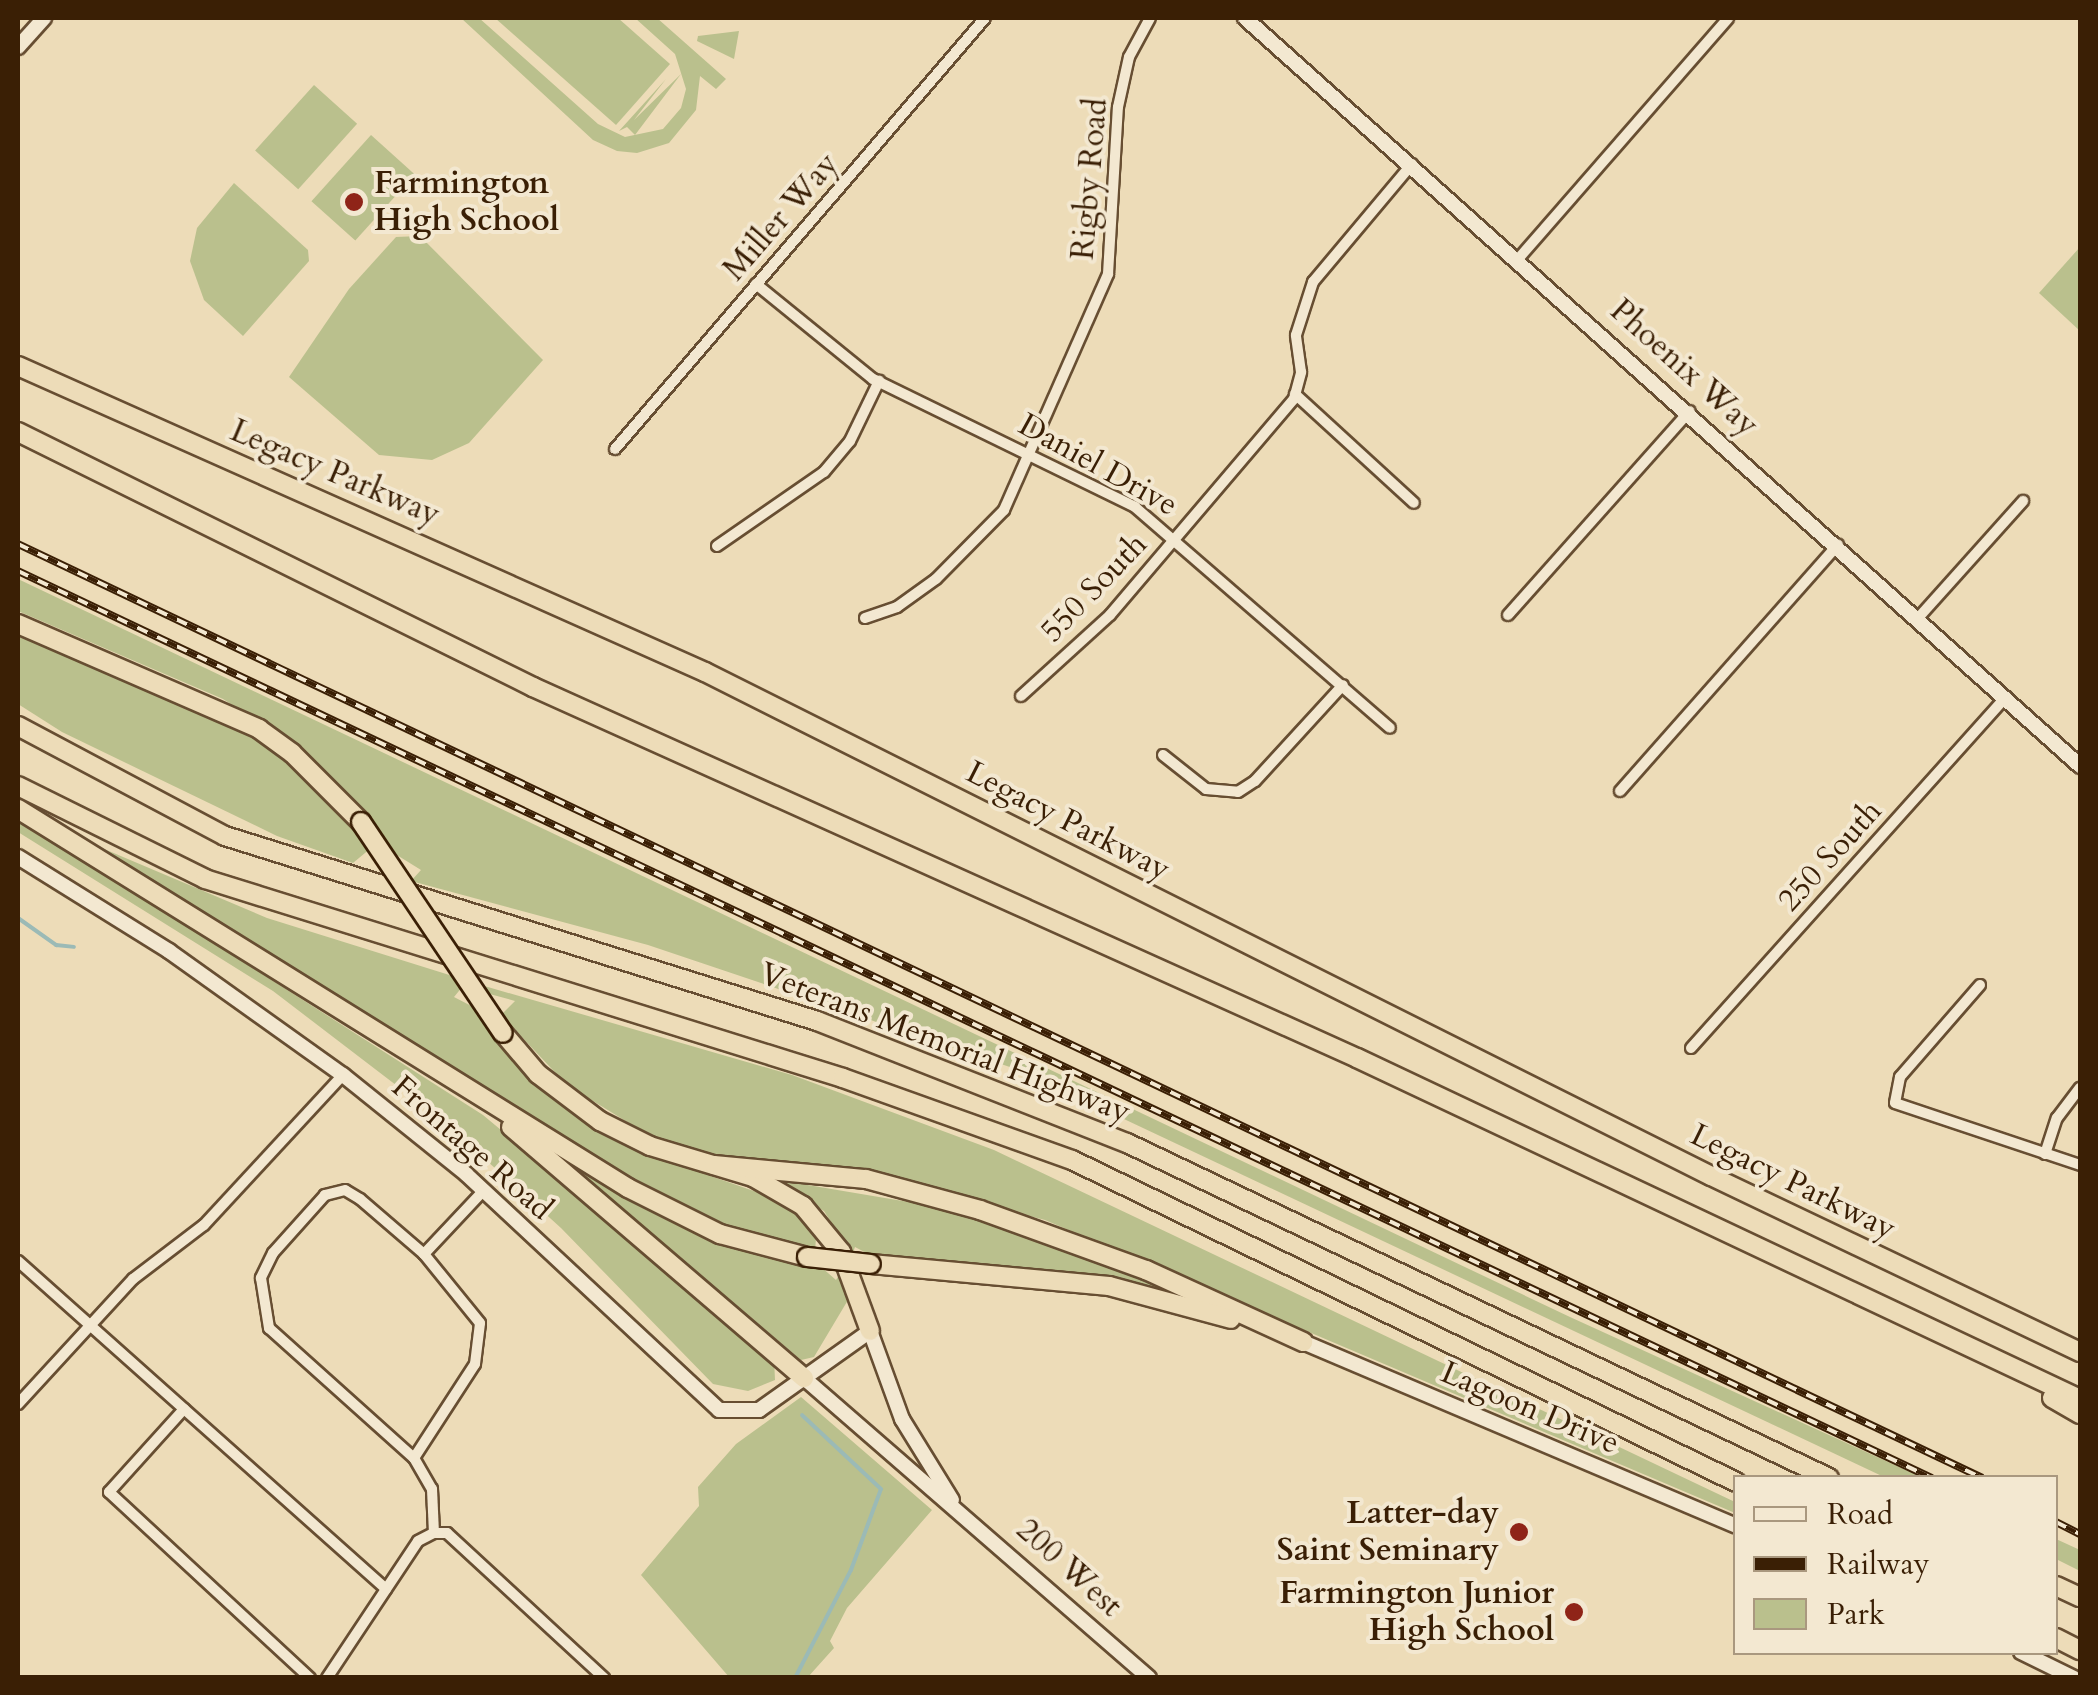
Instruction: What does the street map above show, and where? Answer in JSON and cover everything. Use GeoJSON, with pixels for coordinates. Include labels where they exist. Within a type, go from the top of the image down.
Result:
{"type":"FeatureCollection","features":[{"type":"Feature","properties":{"kind":"highway","name":"Legacy Parkway"},"geometry":{"type":"LineString","coordinates":[[18,366],[705,672],[1711,1176],[2080,1352]]}},
{"type":"Feature","properties":{"kind":"highway"},"geometry":{"type":"LineString","coordinates":[[18,432],[533,686],[1357,1058],[1956,1344],[2080,1399]]}},
{"type":"Feature","properties":{"kind":"highway"},"geometry":{"type":"LineString","coordinates":[[18,624],[259,729],[292,753],[360,822],[503,1033],[538,1074],[600,1121],[650,1146],[714,1164],[780,1190],[824,1226],[849,1268],[870,1330]]}},
{"type":"Feature","properties":{"kind":"highway","name":"Veterans Memorial Highway"},"geometry":{"type":"LineString","coordinates":[[18,726],[225,836],[817,1021],[1127,1143],[1823,1475]]}},
{"type":"Feature","properties":{"kind":"highway","name":"Veterans Memorial Highway"},"geometry":{"type":"LineString","coordinates":[[18,786],[206,879],[842,1078],[1072,1160],[1733,1481]]}},
{"type":"Feature","properties":{"kind":"highway"},"geometry":{"type":"LineString","coordinates":[[18,809],[453,1080],[670,1211],[720,1234],[807,1257],[1109,1286],[1304,1342]]}},
{"type":"Feature","properties":{"kind":"highway"},"geometry":{"type":"LineString","coordinates":[[453,1080],[658,1246],[804,1378]]}},
{"type":"Feature","properties":{"kind":"highway"},"geometry":{"type":"LineString","coordinates":[[714,1164],[866,1180],[980,1210],[1146,1270],[1304,1342]]}},
{"type":"Feature","properties":{"kind":"highway"},"geometry":{"type":"LineString","coordinates":[[1956,1344],[2080,1414]]}},
{"type":"Feature","properties":{"kind":"street"},"geometry":{"type":"LineString","coordinates":[[18,47],[44,18]]}},
{"type":"Feature","properties":{"kind":"street","name":"Miller Way"},"geometry":{"type":"LineString","coordinates":[[615,449],[985,18]]}},
{"type":"Feature","properties":{"kind":"street","name":"Rigby Road"},"geometry":{"type":"LineString","coordinates":[[864,618],[897,607],[973,545],[1004,510],[1108,274],[1118,108],[1129,58],[1150,18]]}},
{"type":"Feature","properties":{"kind":"street","name":"Phoenix Way"},"geometry":{"type":"LineString","coordinates":[[1244,18],[1519,258],[1920,617],[2080,766]]}},
{"type":"Feature","properties":{"kind":"street"},"geometry":{"type":"LineString","coordinates":[[1519,258],[1728,18]]}},
{"type":"Feature","properties":{"kind":"street"},"geometry":{"type":"LineString","coordinates":[[1412,164],[1313,282],[1296,335],[1301,372],[1295,394],[1414,503]]}},
{"type":"Feature","properties":{"kind":"street","name":"Daniel Drive"},"geometry":{"type":"LineString","coordinates":[[756,284],[879,381],[1134,507],[1176,537],[1390,728]]}},
{"type":"Feature","properties":{"kind":"street"},"geometry":{"type":"LineString","coordinates":[[718,546],[824,472],[850,441],[879,381]]}},
{"type":"Feature","properties":{"kind":"street","name":"550 South"},"geometry":{"type":"LineString","coordinates":[[1020,696],[1110,616],[1295,394]]}},
{"type":"Feature","properties":{"kind":"street"},"geometry":{"type":"LineString","coordinates":[[1508,615],[1690,411]]}},
{"type":"Feature","properties":{"kind":"street"},"geometry":{"type":"LineString","coordinates":[[1920,617],[2022,501]]}},
{"type":"Feature","properties":{"kind":"street"},"geometry":{"type":"LineString","coordinates":[[1620,791],[1838,544]]}},
{"type":"Feature","properties":{"kind":"street"},"geometry":{"type":"LineString","coordinates":[[1163,755],[1206,789],[1238,792],[1256,781],[1342,685]]}},
{"type":"Feature","properties":{"kind":"street","name":"250 South"},"geometry":{"type":"LineString","coordinates":[[1692,1048],[2006,696]]}},
{"type":"Feature","properties":{"kind":"street","name":"Frontage Road"},"geometry":{"type":"LineString","coordinates":[[18,857],[169,951],[343,1075],[484,1190],[710,1404],[745,1414],[804,1378],[870,1330]]}},
{"type":"Feature","properties":{"kind":"street"},"geometry":{"type":"LineString","coordinates":[[1980,985],[1893,1092],[1896,1103],[1911,1112],[2080,1165]]}},
{"type":"Feature","properties":{"kind":"street"},"geometry":{"type":"LineString","coordinates":[[18,1404],[154,1260],[204,1225],[343,1075]]}},
{"type":"Feature","properties":{"kind":"street"},"geometry":{"type":"LineString","coordinates":[[2045,1154],[2057,1118],[2080,1088]]}},
{"type":"Feature","properties":{"kind":"street"},"geometry":{"type":"LineString","coordinates":[[414,1458],[474,1364],[480,1323],[424,1254],[345,1190],[325,1195],[272,1253],[261,1278],[261,1298],[269,1328],[414,1458],[432,1489],[434,1532]]}},
{"type":"Feature","properties":{"kind":"street"},"geometry":{"type":"LineString","coordinates":[[424,1254],[484,1190]]}},
{"type":"Feature","properties":{"kind":"street"},"geometry":{"type":"LineString","coordinates":[[18,1261],[386,1589]]}},
{"type":"Feature","properties":{"kind":"street"},"geometry":{"type":"LineString","coordinates":[[870,1330],[902,1419],[952,1500]]}},
{"type":"Feature","properties":{"kind":"street","name":"Lagoon Drive"},"geometry":{"type":"LineString","coordinates":[[1304,1342],[1733,1525]]}},
{"type":"Feature","properties":{"kind":"street"},"geometry":{"type":"LineString","coordinates":[[804,1378],[952,1500]]}},
{"type":"Feature","properties":{"kind":"street"},"geometry":{"type":"LineString","coordinates":[[184,1409],[109,1492],[310,1678]]}},
{"type":"Feature","properties":{"kind":"street","name":"200 West"},"geometry":{"type":"LineString","coordinates":[[952,1500],[1149,1678]]}},
{"type":"Feature","properties":{"kind":"street"},"geometry":{"type":"LineString","coordinates":[[327,1678],[418,1542],[434,1532],[447,1532],[604,1678]]}},
{"type":"Feature","properties":{"kind":"street"},"geometry":{"type":"LineString","coordinates":[[2027,1655],[2074,1678]]}},
{"type":"Feature","properties":{"kind":"green space"},"geometry":{"type":"Polygon","coordinates":[[[461,18],[479,18],[598,124],[625,137],[663,129],[681,108],[686,89],[675,54],[635,18],[657,18],[726,79],[716,89],[700,76],[696,110],[669,143],[637,153],[617,151],[593,140],[461,18]]]}},
{"type":"Feature","properties":{"kind":"green space"},"geometry":{"type":"Polygon","coordinates":[[[495,18],[618,18],[670,64],[616,125],[495,18]]]}},
{"type":"Feature","properties":{"kind":"green space"},"geometry":{"type":"Polygon","coordinates":[[[739,31],[734,59],[697,41],[698,36],[739,31]]]}},
{"type":"Feature","properties":{"kind":"green space"},"geometry":{"type":"Polygon","coordinates":[[[681,74],[635,135],[627,127],[619,131],[666,79],[634,120],[681,74]]]}},
{"type":"Feature","properties":{"kind":"green space"},"geometry":{"type":"Polygon","coordinates":[[[314,85],[357,124],[298,189],[255,150],[314,85]]]}},
{"type":"Feature","properties":{"kind":"green space"},"geometry":{"type":"Polygon","coordinates":[[[371,135],[415,174],[355,241],[311,201],[371,135]]]}},
{"type":"Feature","properties":{"kind":"green space"},"geometry":{"type":"Polygon","coordinates":[[[234,183],[308,250],[309,261],[243,336],[204,300],[190,261],[197,228],[234,183]]]}},
{"type":"Feature","properties":{"kind":"green space"},"geometry":{"type":"Polygon","coordinates":[[[420,236],[543,360],[469,443],[432,460],[379,455],[289,377],[349,289],[396,237],[420,236]]]}},
{"type":"Feature","properties":{"kind":"green space"},"geometry":{"type":"Polygon","coordinates":[[[2080,247],[2080,331],[2039,293],[2080,247]]]}},
{"type":"Feature","properties":{"kind":"green space"},"geometry":{"type":"Polygon","coordinates":[[[18,579],[1570,1317],[1917,1475],[1880,1475],[1022,1071],[648,945],[411,881],[421,870],[392,852],[335,782],[290,742],[223,699],[18,611],[18,579]]]}},
{"type":"Feature","properties":{"kind":"green space"},"geometry":{"type":"Polygon","coordinates":[[[18,630],[253,732],[285,755],[371,848],[353,863],[277,836],[62,732],[18,704],[18,630]]]}},
{"type":"Feature","properties":{"kind":"green space"},"geometry":{"type":"Polygon","coordinates":[[[18,818],[483,1115],[774,1358],[775,1380],[748,1391],[713,1384],[561,1228],[443,1121],[273,991],[18,832],[18,818]]]}},
{"type":"Feature","properties":{"kind":"green space"},"geometry":{"type":"Polygon","coordinates":[[[90,843],[267,918],[459,978],[463,986],[454,997],[481,1011],[525,1071],[563,1106],[641,1152],[777,1199],[817,1226],[815,1251],[711,1220],[647,1188],[90,843]]]}},
{"type":"Feature","properties":{"kind":"green space"},"geometry":{"type":"Polygon","coordinates":[[[481,985],[792,1075],[994,1150],[1733,1501],[1733,1512],[1045,1220],[894,1181],[717,1156],[650,1136],[567,1085],[501,1015],[515,1001],[486,993],[481,985]]]}},
{"type":"Feature","properties":{"kind":"green space"},"geometry":{"type":"Polygon","coordinates":[[[550,1148],[703,1235],[780,1261],[820,1266],[836,1280],[841,1272],[851,1295],[814,1357],[801,1360],[550,1148]]]}},
{"type":"Feature","properties":{"kind":"green space"},"geometry":{"type":"Polygon","coordinates":[[[772,1179],[980,1214],[1214,1306],[1069,1272],[874,1257],[855,1247],[852,1255],[824,1211],[772,1179]]]}},
{"type":"Feature","properties":{"kind":"green space"},"geometry":{"type":"Polygon","coordinates":[[[801,1397],[932,1510],[847,1608],[830,1641],[834,1648],[808,1677],[729,1677],[641,1575],[699,1506],[698,1487],[736,1444],[801,1397]]]}},
{"type":"Feature","properties":{"kind":"green space"},"geometry":{"type":"Polygon","coordinates":[[[2058,1540],[2080,1550],[2080,1571],[2058,1560],[2058,1540]]]}},
{"type":"Feature","properties":{"kind":"waterway"},"geometry":{"type":"LineString","coordinates":[[18,918],[56,945],[74,947]]}},
{"type":"Feature","properties":{"kind":"waterway"},"geometry":{"type":"LineString","coordinates":[[795,1678],[851,1570],[881,1489],[802,1415]]}},
{"type":"Feature","properties":{"kind":"railway"},"geometry":{"type":"LineString","coordinates":[[18,544],[1976,1475]]}},
{"type":"Feature","properties":{"kind":"railway"},"geometry":{"type":"LineString","coordinates":[[18,571],[1926,1475]]}},
{"type":"Feature","properties":{"kind":"railway"},"geometry":{"type":"LineString","coordinates":[[2058,1523],[2080,1534]]}},
{"type":"Feature","properties":{"kind":"place","name":"Farmington High School"},"geometry":{"type":"Point","coordinates":[354,202]}},
{"type":"Feature","properties":{"kind":"place","name":"Latter-day Saint Seminary"},"geometry":{"type":"Point","coordinates":[1519,1532]}},
{"type":"Feature","properties":{"kind":"place","name":"Farmington Junior High School"},"geometry":{"type":"Point","coordinates":[1574,1612]}}]}
